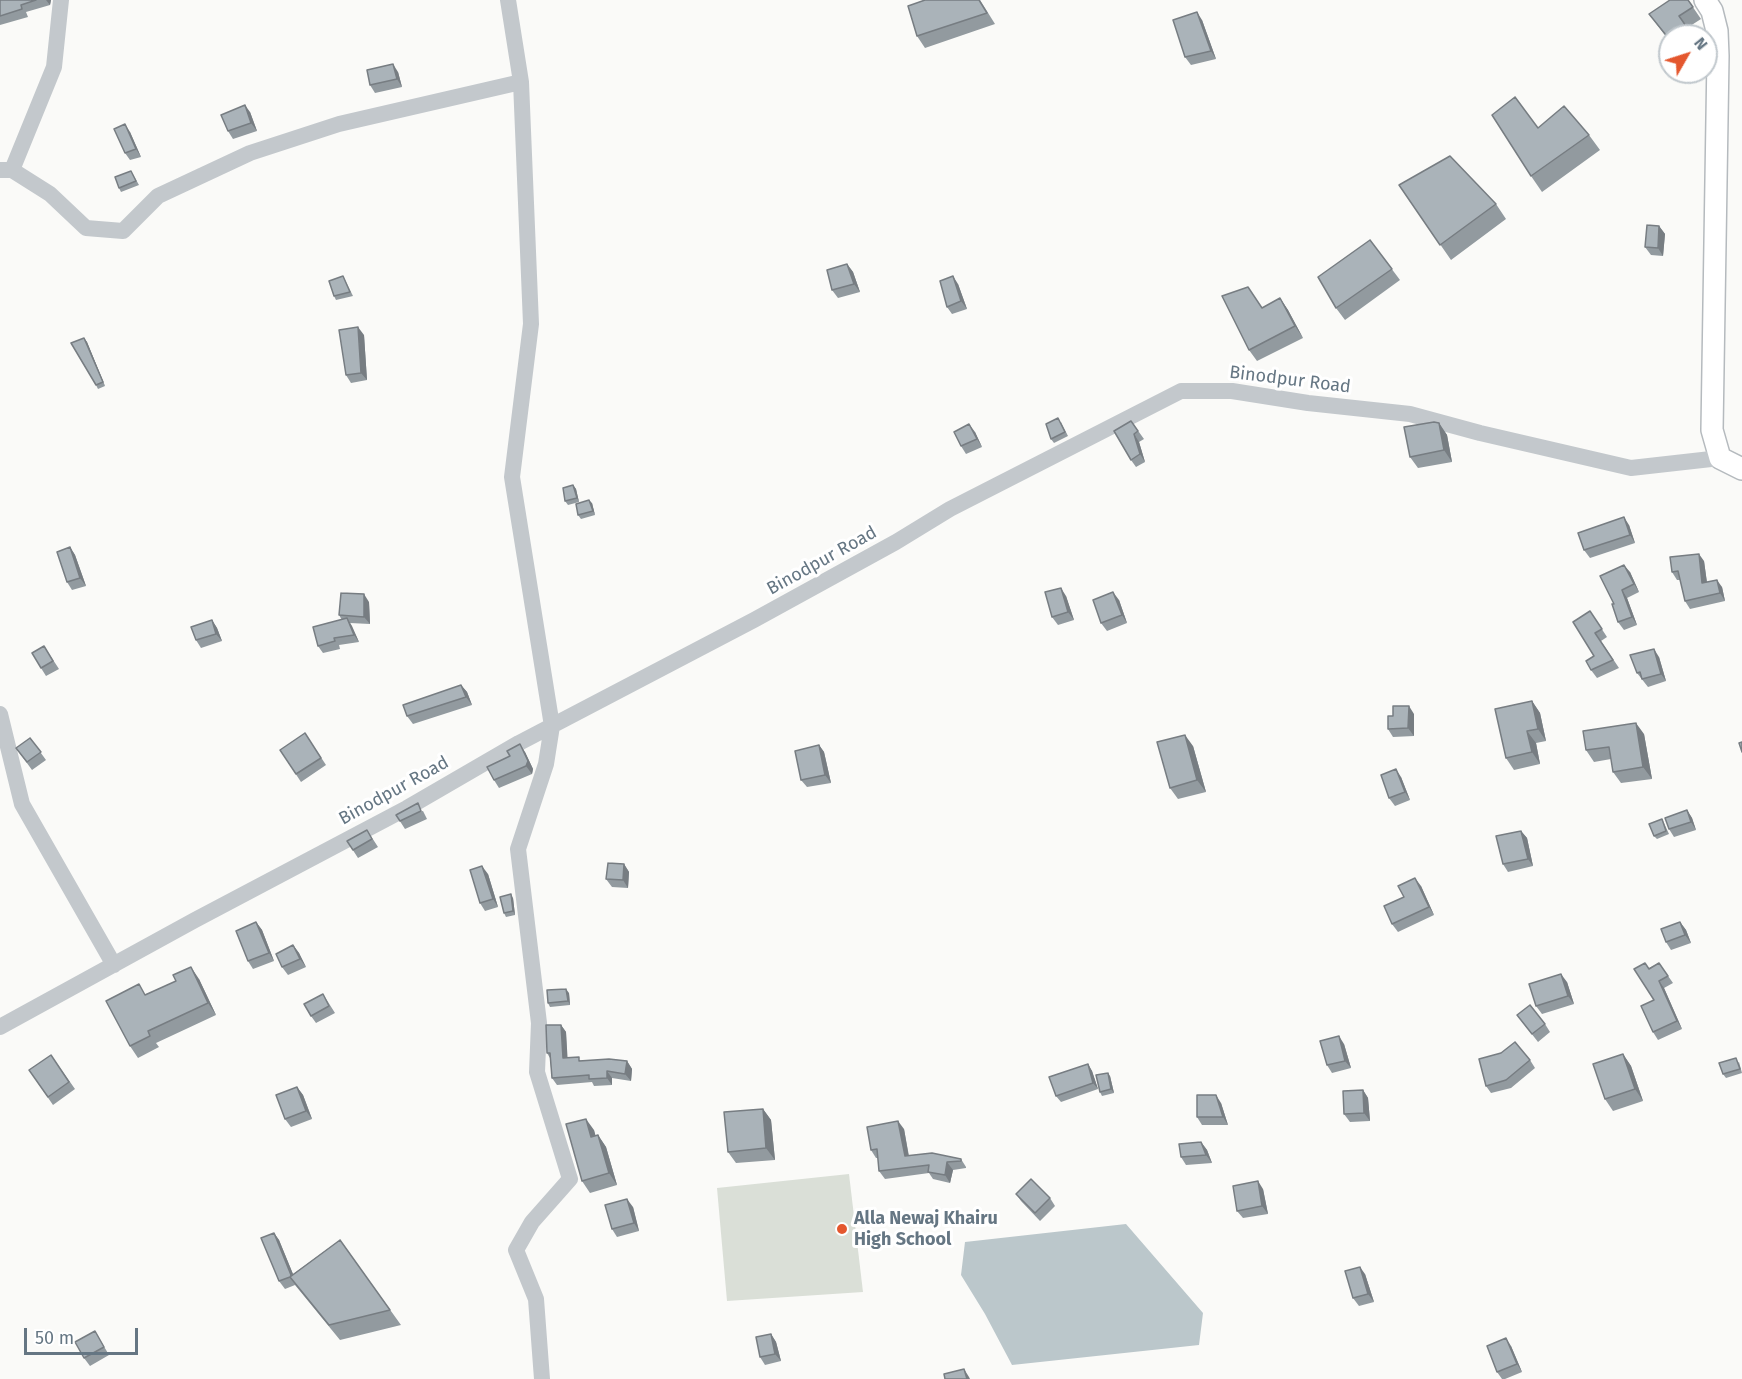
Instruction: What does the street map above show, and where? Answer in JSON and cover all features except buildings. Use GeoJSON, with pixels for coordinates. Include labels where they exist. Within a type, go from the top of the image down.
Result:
{"type":"FeatureCollection","features":[{"type":"Feature","properties":{"kind":"main road"},"geometry":{"type":"LineString","coordinates":[[1705,0],[1712,11],[1718,56],[1712,430],[1720,458],[1742,469]]}},
{"type":"Feature","properties":{"kind":"street"},"geometry":{"type":"LineString","coordinates":[[61,0],[54,67],[6,170],[50,194],[86,228],[123,231],[158,196],[250,153],[339,124],[521,82]]}},
{"type":"Feature","properties":{"kind":"street"},"geometry":{"type":"LineString","coordinates":[[508,0],[521,82],[531,324],[512,477],[536,640],[552,726],[546,764],[518,849],[539,1023],[537,1072],[570,1179],[532,1222],[516,1250],[536,1299],[543,1379]]}},
{"type":"Feature","properties":{"kind":"street","name":"Binodpur Road"},"geometry":{"type":"LineString","coordinates":[[0,1027],[407,808],[552,726],[775,609],[896,542],[950,509],[1181,391],[1232,391],[1308,403],[1410,414],[1630,468],[1720,458]]}},
{"type":"Feature","properties":{"kind":"street"},"geometry":{"type":"LineString","coordinates":[[0,714],[22,804],[114,965]]}},
{"type":"Feature","properties":{"kind":"shaded area"},"geometry":{"type":"Polygon","coordinates":[[[849,1174],[863,1292],[727,1301],[717,1188],[849,1174]]]}},
{"type":"Feature","properties":{"kind":"shaded area"},"geometry":{"type":"Polygon","coordinates":[[[1126,1224],[1203,1313],[1199,1345],[1012,1365],[961,1275],[965,1242],[1126,1224]]]}},
{"type":"Feature","properties":{"kind":"place","name":"Alla Newaj Khairu High School"},"geometry":{"type":"Point","coordinates":[842,1229]}}]}
